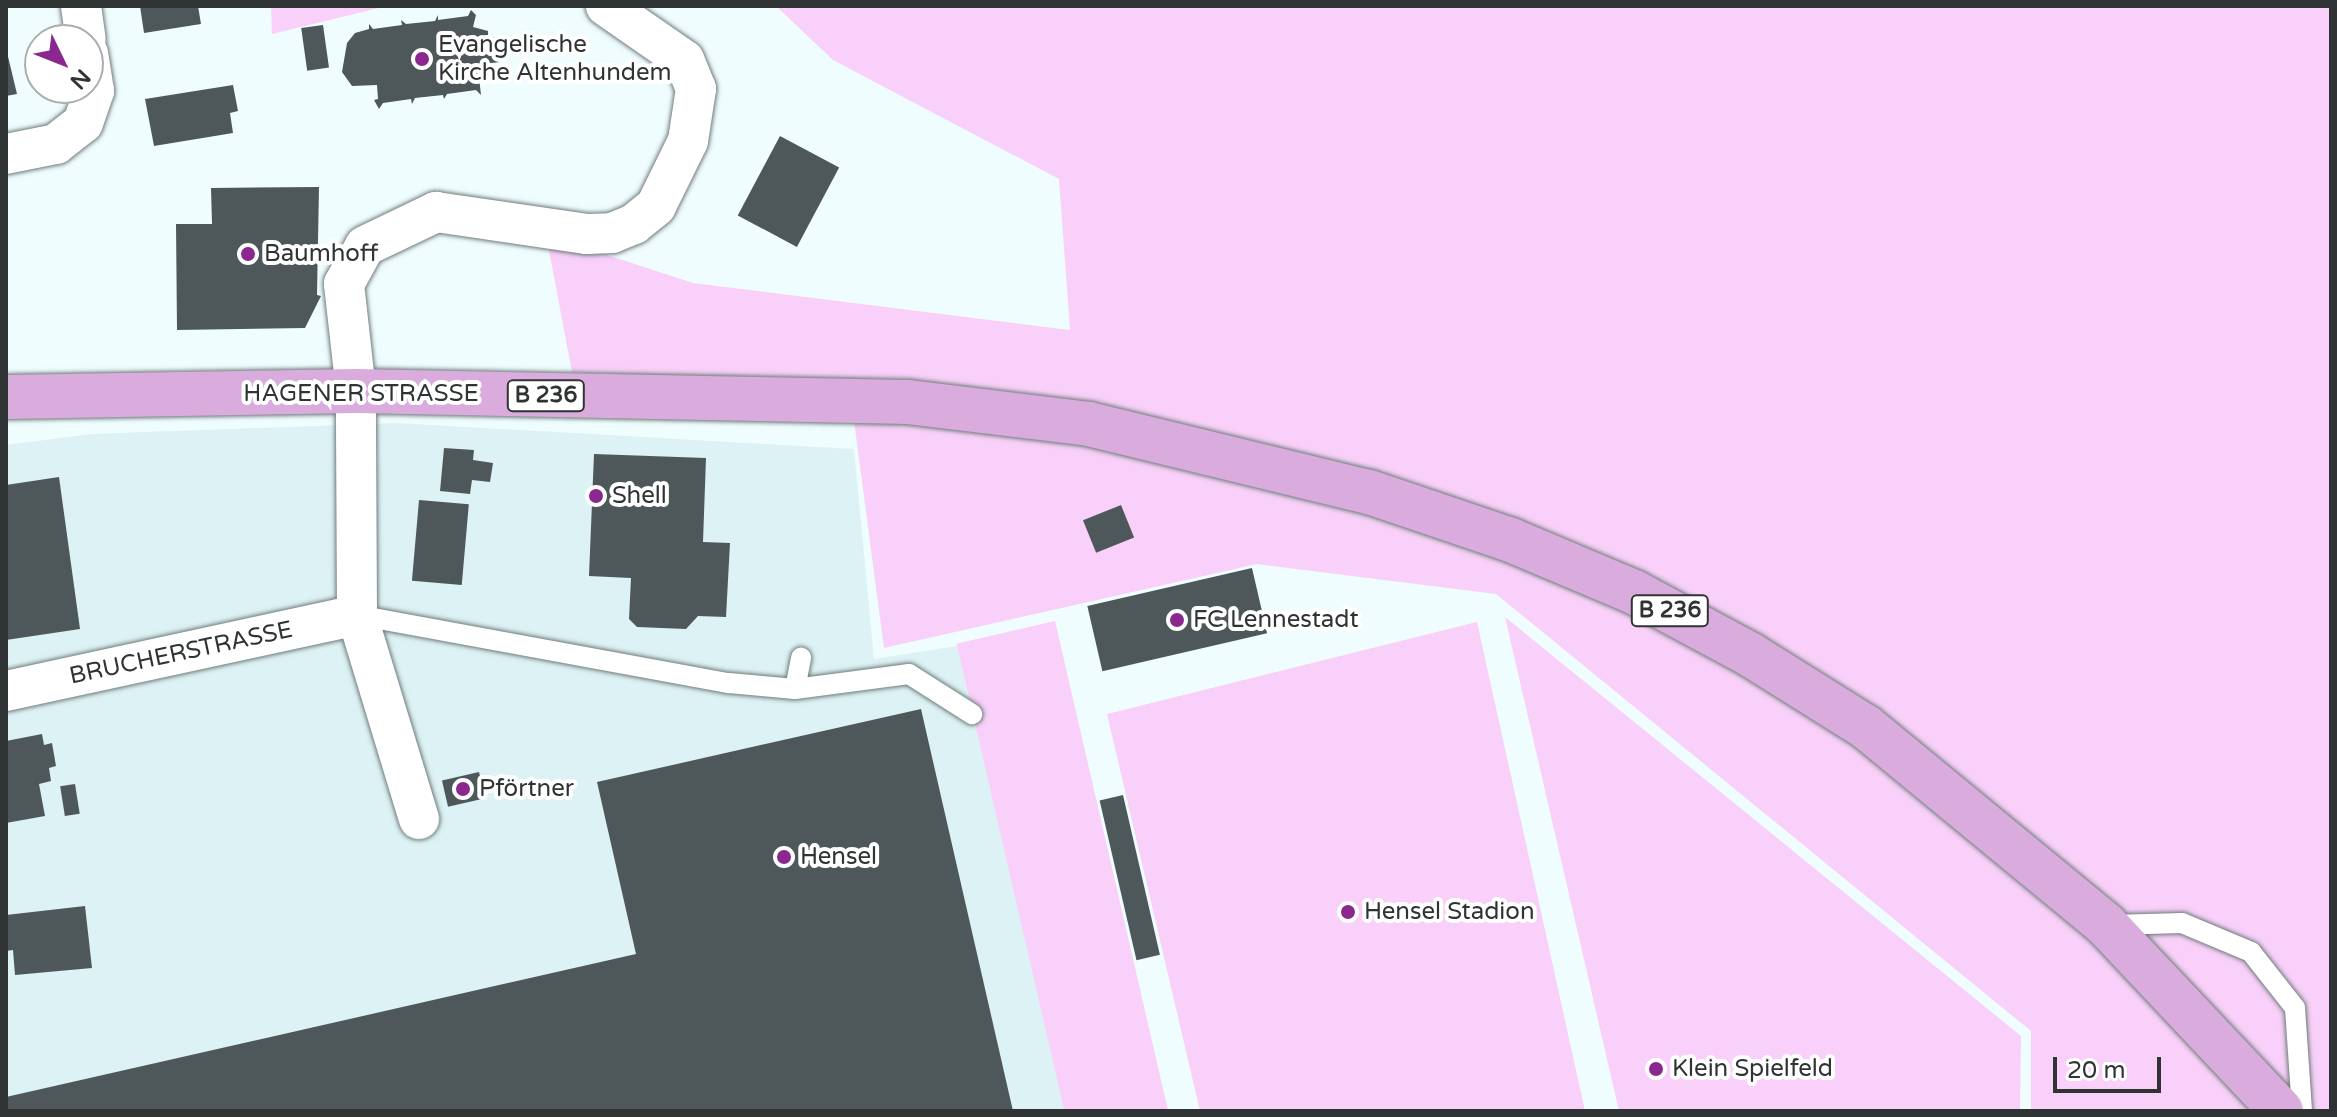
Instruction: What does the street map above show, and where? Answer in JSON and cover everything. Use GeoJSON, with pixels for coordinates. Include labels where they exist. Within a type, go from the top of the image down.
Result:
{"type":"FeatureCollection","features":[{"type":"Feature","properties":{"kind":"main road","name":"HAGENER STRASSE"},"geometry":{"type":"LineString","coordinates":[[6,397],[356,391],[908,402],[1089,424],[1369,492],[1511,540],[1634,592],[1751,655],[1866,727],[2106,925]]}},
{"type":"Feature","properties":{"kind":"main road","name":"B 236"},"geometry":{"type":"LineString","coordinates":[[2106,925],[2281,1111]]}},
{"type":"Feature","properties":{"kind":"street"},"geometry":{"type":"LineString","coordinates":[[419,819],[357,615],[356,391],[344,284],[365,246],[436,212],[587,234],[612,233],[656,206],[671,183],[697,108],[692,74],[674,52],[606,6]]}},
{"type":"Feature","properties":{"kind":"street"},"geometry":{"type":"LineString","coordinates":[[6,154],[56,144],[83,123],[90,104]]}},
{"type":"Feature","properties":{"kind":"street","name":"BRUCHERSTRASSE"},"geometry":{"type":"LineString","coordinates":[[6,691],[357,615]]}},
{"type":"Feature","properties":{"kind":"lane"},"geometry":{"type":"LineString","coordinates":[[357,615],[729,683],[795,689],[909,674],[972,714]]}},
{"type":"Feature","properties":{"kind":"lane"},"geometry":{"type":"LineString","coordinates":[[795,689],[801,658]]}},
{"type":"Feature","properties":{"kind":"lane"},"geometry":{"type":"LineString","coordinates":[[2106,925],[2182,923],[2251,952],[2295,1008],[2302,1111]]}},
{"type":"Feature","properties":{"kind":"shaded area"},"geometry":{"type":"Polygon","coordinates":[[[271,6],[387,6],[272,34],[271,6]]]}},
{"type":"Feature","properties":{"kind":"shaded area"},"geometry":{"type":"Polygon","coordinates":[[[776,6],[2331,6],[2331,1111],[2031,1111],[2031,1031],[1496,594],[1257,564],[884,648],[849,383],[572,372],[546,235],[693,283],[1070,330],[1059,179],[833,60],[776,6]]]}},
{"type":"Feature","properties":{"kind":"shaded area"},"geometry":{"type":"Polygon","coordinates":[[[396,423],[854,449],[874,659],[957,646],[1067,1111],[6,1111],[6,445],[92,434],[396,423]]]}},
{"type":"Feature","properties":{"kind":"shaded area"},"geometry":{"type":"Polygon","coordinates":[[[1505,617],[2021,1036],[2020,1111],[1619,1111],[1505,617]]]}},
{"type":"Feature","properties":{"kind":"shaded area"},"geometry":{"type":"Polygon","coordinates":[[[1055,621],[1168,1111],[1064,1111],[957,644],[1055,621]]]}},
{"type":"Feature","properties":{"kind":"shaded area","name":"Hensel Stadion"},"geometry":{"type":"Polygon","coordinates":[[[1477,622],[1585,1111],[1200,1111],[1107,714],[1477,622]]]}},
{"type":"Feature","properties":{"kind":"building"},"geometry":{"type":"Polygon","coordinates":[[[140,6],[198,6],[201,24],[144,33],[140,6]]]}},
{"type":"Feature","properties":{"kind":"building","name":"Evangelische Kirche Altenhundem"},"geometry":{"type":"Polygon","coordinates":[[[471,10],[476,15],[473,27],[488,31],[488,38],[497,37],[500,62],[491,63],[493,70],[479,77],[481,95],[476,90],[447,94],[444,99],[443,95],[415,98],[412,104],[411,99],[383,103],[379,109],[374,100],[378,99],[377,85],[352,86],[342,72],[347,43],[355,33],[369,29],[369,24],[373,29],[402,25],[401,20],[406,24],[435,21],[438,15],[438,20],[468,16],[471,10]]]}},
{"type":"Feature","properties":{"kind":"building"},"geometry":{"type":"Polygon","coordinates":[[[323,25],[329,68],[307,71],[301,28],[323,25]]]}},
{"type":"Feature","properties":{"kind":"building"},"geometry":{"type":"Polygon","coordinates":[[[6,48],[17,94],[6,96],[6,48]]]}},
{"type":"Feature","properties":{"kind":"building"},"geometry":{"type":"Polygon","coordinates":[[[233,85],[238,111],[230,113],[233,133],[154,146],[145,99],[233,85]]]}},
{"type":"Feature","properties":{"kind":"building"},"geometry":{"type":"Polygon","coordinates":[[[780,136],[839,167],[797,247],[738,215],[780,136]]]}},
{"type":"Feature","properties":{"kind":"building","name":"Baumhoff"},"geometry":{"type":"Polygon","coordinates":[[[319,187],[317,295],[321,296],[305,328],[177,330],[176,224],[212,224],[211,188],[319,187]]]}},
{"type":"Feature","properties":{"kind":"building"},"geometry":{"type":"Polygon","coordinates":[[[444,448],[474,450],[473,460],[493,463],[490,482],[472,480],[470,494],[440,491],[444,448]]]}},
{"type":"Feature","properties":{"kind":"building"},"geometry":{"type":"Polygon","coordinates":[[[594,454],[706,458],[703,542],[730,543],[726,617],[698,616],[686,629],[637,627],[629,619],[631,578],[589,576],[594,454]]]}},
{"type":"Feature","properties":{"kind":"building"},"geometry":{"type":"Polygon","coordinates":[[[59,477],[80,629],[6,640],[6,485],[59,477]]]}},
{"type":"Feature","properties":{"kind":"building"},"geometry":{"type":"Polygon","coordinates":[[[419,500],[469,504],[462,585],[412,581],[419,500]]]}},
{"type":"Feature","properties":{"kind":"building"},"geometry":{"type":"Polygon","coordinates":[[[1121,505],[1134,537],[1096,553],[1083,520],[1121,505]]]}},
{"type":"Feature","properties":{"kind":"building","name":"FC Lennestadt"},"geometry":{"type":"Polygon","coordinates":[[[1252,568],[1267,633],[1102,671],[1087,606],[1252,568]]]}},
{"type":"Feature","properties":{"kind":"building","name":"Hensel"},"geometry":{"type":"Polygon","coordinates":[[[921,709],[1013,1111],[6,1111],[6,1097],[636,954],[597,782],[921,709]]]}},
{"type":"Feature","properties":{"kind":"building"},"geometry":{"type":"Polygon","coordinates":[[[42,734],[44,745],[52,743],[56,766],[49,768],[51,781],[39,784],[45,816],[6,823],[6,741],[42,734]]]}},
{"type":"Feature","properties":{"kind":"building","name":"Pförtner"},"geometry":{"type":"Polygon","coordinates":[[[479,772],[485,798],[448,807],[442,781],[479,772]]]}},
{"type":"Feature","properties":{"kind":"building"},"geometry":{"type":"Polygon","coordinates":[[[75,784],[80,814],[65,816],[60,786],[75,784]]]}},
{"type":"Feature","properties":{"kind":"building"},"geometry":{"type":"Polygon","coordinates":[[[1123,795],[1160,955],[1137,960],[1100,800],[1123,795]]]}},
{"type":"Feature","properties":{"kind":"building"},"geometry":{"type":"Polygon","coordinates":[[[85,906],[92,968],[15,975],[13,950],[6,951],[6,915],[85,906]]]}},
{"type":"Feature","properties":{"kind":"place","name":"Evangelische Kirche Altenhundem"},"geometry":{"type":"Point","coordinates":[422,59]}},
{"type":"Feature","properties":{"kind":"place","name":"Baumhoff"},"geometry":{"type":"Point","coordinates":[248,254]}},
{"type":"Feature","properties":{"kind":"place","name":"Shell"},"geometry":{"type":"Point","coordinates":[596,496]}},
{"type":"Feature","properties":{"kind":"place","name":"FC Lennestadt"},"geometry":{"type":"Point","coordinates":[1177,620]}},
{"type":"Feature","properties":{"kind":"place","name":"Pförtner"},"geometry":{"type":"Point","coordinates":[463,789]}},
{"type":"Feature","properties":{"kind":"place","name":"Hensel"},"geometry":{"type":"Point","coordinates":[784,857]}},
{"type":"Feature","properties":{"kind":"place","name":"Hensel Stadion"},"geometry":{"type":"Point","coordinates":[1348,912]}},
{"type":"Feature","properties":{"kind":"place","name":"Klein Spielfeld"},"geometry":{"type":"Point","coordinates":[1656,1069]}}]}
